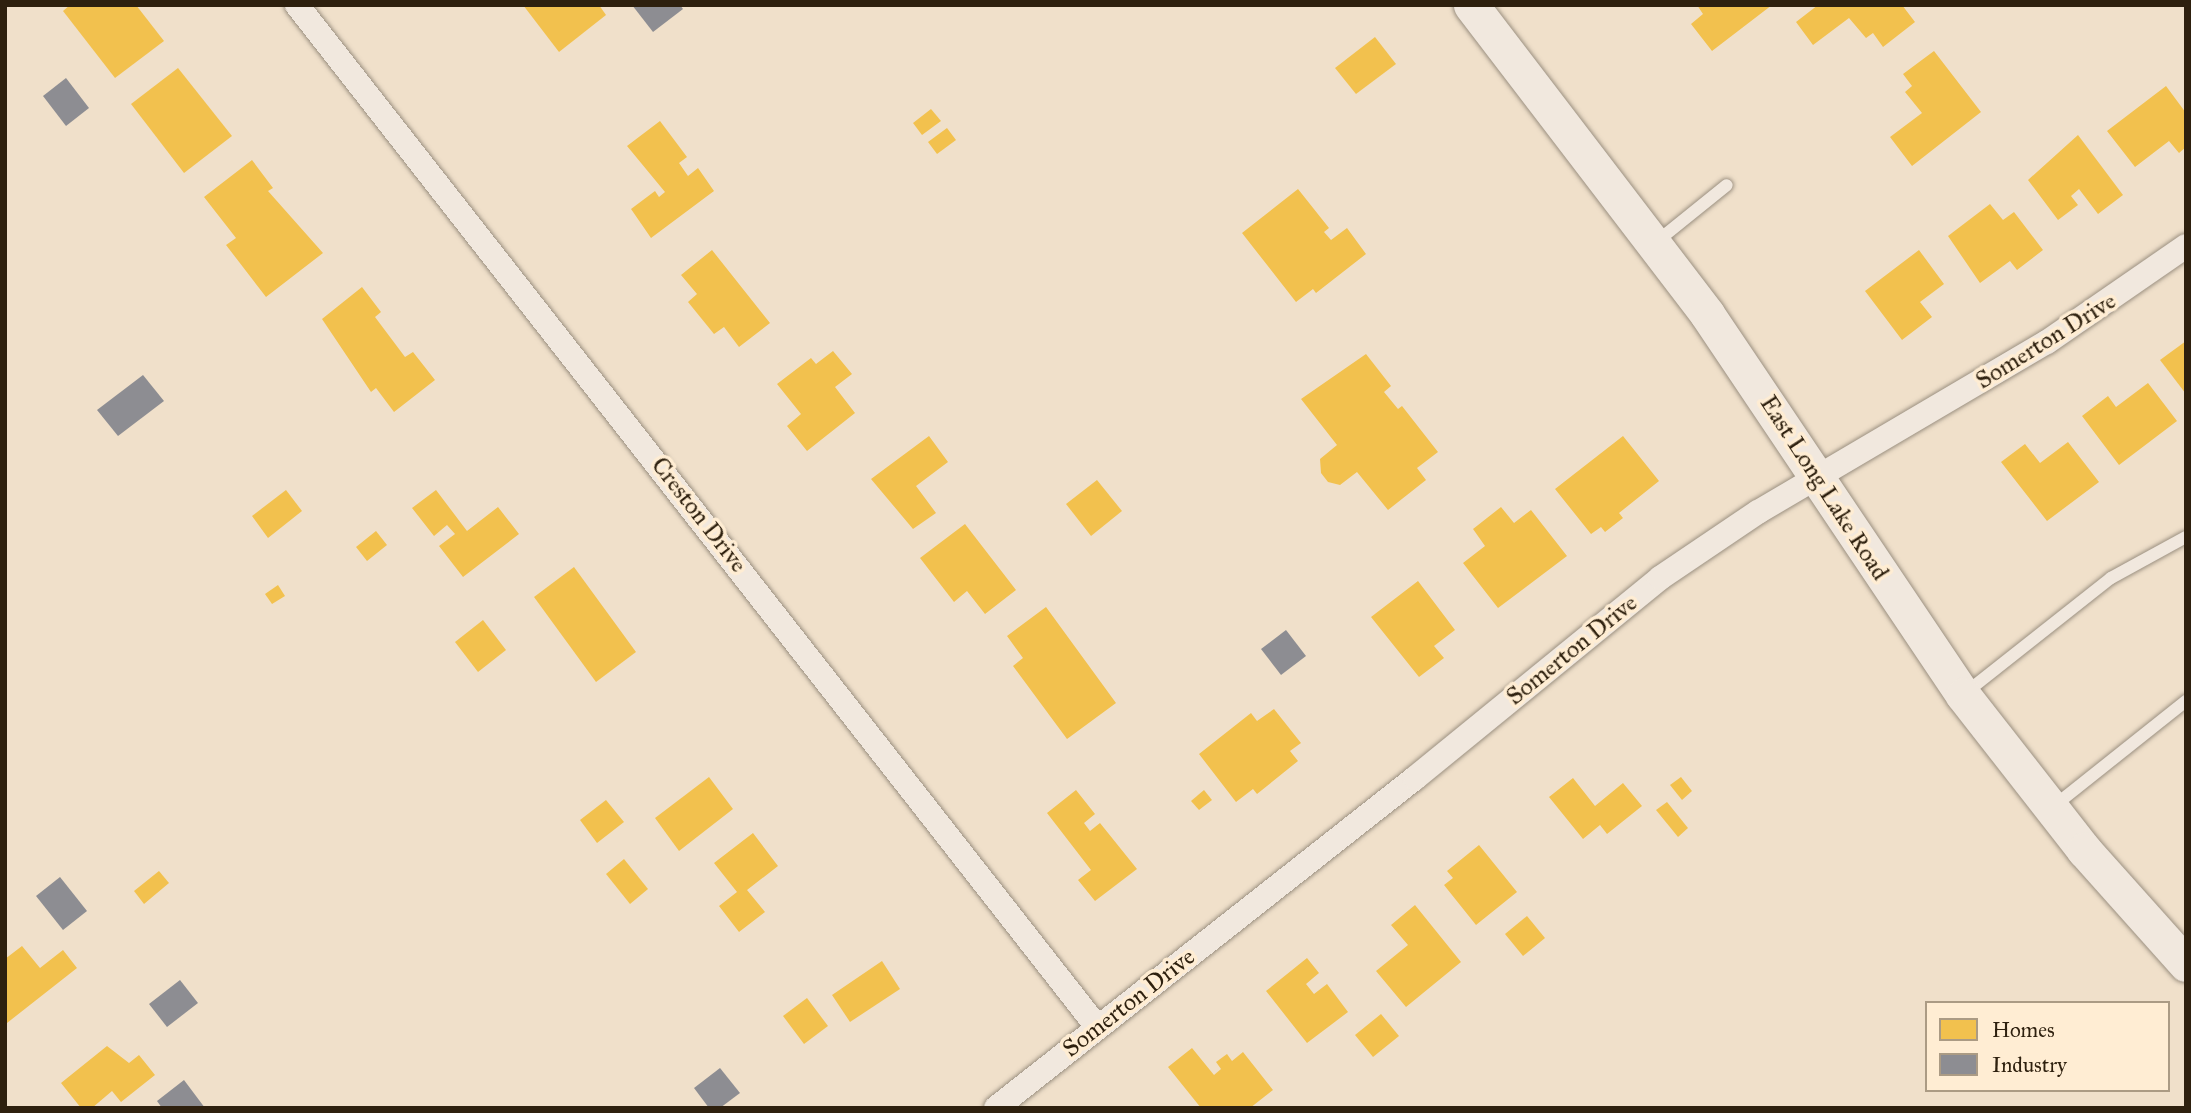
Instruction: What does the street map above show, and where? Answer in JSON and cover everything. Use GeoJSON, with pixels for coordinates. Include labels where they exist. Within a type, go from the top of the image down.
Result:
{"type":"FeatureCollection","features":[{"type":"Feature","properties":{"kind":"main road","name":"East Long Lake Road"},"geometry":{"type":"LineString","coordinates":[[1471,5],[1655,244],[1758,387],[1816,478],[1963,695],[2051,809],[2186,964]]}},
{"type":"Feature","properties":{"kind":"street","name":"Creston Drive"},"geometry":{"type":"LineString","coordinates":[[297,5],[1098,1028]]}},
{"type":"Feature","properties":{"kind":"street","name":"Somerton Drive"},"geometry":{"type":"LineString","coordinates":[[996,1108],[1660,578],[1816,478],[2047,342],[2186,246]]}},
{"type":"Feature","properties":{"kind":"lane"},"geometry":{"type":"LineString","coordinates":[[1655,244],[1727,184]]}},
{"type":"Feature","properties":{"kind":"lane"},"geometry":{"type":"LineString","coordinates":[[1963,695],[2111,578],[2186,537]]}},
{"type":"Feature","properties":{"kind":"lane"},"geometry":{"type":"LineString","coordinates":[[2051,809],[2186,701]]}},
{"type":"Feature","properties":{"kind":"building: Homes"},"geometry":{"type":"Polygon","coordinates":[[[70,5],[136,5],[164,41],[115,78],[63,11],[70,5]]]}},
{"type":"Feature","properties":{"kind":"building: Homes"},"geometry":{"type":"Polygon","coordinates":[[[523,5],[599,5],[606,15],[559,52],[523,5]]]}},
{"type":"Feature","properties":{"kind":"building: Homes"},"geometry":{"type":"Polygon","coordinates":[[[1697,5],[1772,5],[1712,51],[1691,24],[1703,14],[1697,5]]]}},
{"type":"Feature","properties":{"kind":"building: Homes"},"geometry":{"type":"Polygon","coordinates":[[[1818,5],[1902,5],[1915,22],[1883,47],[1873,33],[1866,38],[1849,18],[1813,45],[1796,22],[1818,5]]]}},
{"type":"Feature","properties":{"kind":"building: Homes"},"geometry":{"type":"Polygon","coordinates":[[[1375,37],[1396,64],[1356,94],[1335,68],[1375,37]]]}},
{"type":"Feature","properties":{"kind":"building: Homes"},"geometry":{"type":"Polygon","coordinates":[[[1934,51],[1981,112],[1912,166],[1890,137],[1922,113],[1905,92],[1912,86],[1903,74],[1934,51]]]}},
{"type":"Feature","properties":{"kind":"building: Homes"},"geometry":{"type":"Polygon","coordinates":[[[178,68],[232,136],[184,173],[131,104],[178,68]]]}},
{"type":"Feature","properties":{"kind":"building: Homes"},"geometry":{"type":"Polygon","coordinates":[[[2166,86],[2186,113],[2186,147],[2179,153],[2169,141],[2135,167],[2107,131],[2166,86]]]}},
{"type":"Feature","properties":{"kind":"building: Homes"},"geometry":{"type":"Polygon","coordinates":[[[931,109],[941,121],[922,135],[913,123],[931,109]]]}},
{"type":"Feature","properties":{"kind":"building: Homes"},"geometry":{"type":"Polygon","coordinates":[[[660,121],[687,157],[679,163],[688,176],[698,168],[714,191],[651,238],[631,209],[655,191],[659,197],[665,192],[627,146],[660,121]]]}},
{"type":"Feature","properties":{"kind":"building: Homes"},"geometry":{"type":"Polygon","coordinates":[[[947,128],[956,140],[937,154],[928,142],[947,128]]]}},
{"type":"Feature","properties":{"kind":"building: Homes"},"geometry":{"type":"Polygon","coordinates":[[[2078,135],[2123,195],[2098,214],[2079,189],[2071,196],[2078,205],[2058,220],[2028,180],[2078,135]]]}},
{"type":"Feature","properties":{"kind":"building: Homes"},"geometry":{"type":"Polygon","coordinates":[[[252,160],[273,188],[268,191],[323,253],[266,297],[226,245],[236,238],[204,197],[252,160]]]}},
{"type":"Feature","properties":{"kind":"building: Homes"},"geometry":{"type":"Polygon","coordinates":[[[1298,189],[1329,228],[1324,232],[1331,240],[1347,228],[1366,254],[1316,293],[1313,289],[1296,302],[1242,233],[1298,189]]]}},
{"type":"Feature","properties":{"kind":"building: Homes"},"geometry":{"type":"Polygon","coordinates":[[[1990,204],[2003,220],[2014,212],[2043,250],[2017,270],[2010,261],[1980,283],[1948,236],[1990,204]]]}},
{"type":"Feature","properties":{"kind":"building: Homes"},"geometry":{"type":"Polygon","coordinates":[[[712,250],[770,323],[739,347],[724,327],[714,334],[688,302],[697,294],[681,275],[712,250]]]}},
{"type":"Feature","properties":{"kind":"building: Homes"},"geometry":{"type":"Polygon","coordinates":[[[1919,250],[1944,284],[1920,302],[1932,317],[1902,340],[1865,291],[1919,250]]]}},
{"type":"Feature","properties":{"kind":"building: Homes"},"geometry":{"type":"Polygon","coordinates":[[[362,287],[381,312],[375,317],[405,357],[413,352],[435,380],[394,412],[376,388],[371,392],[322,319],[362,287]]]}},
{"type":"Feature","properties":{"kind":"building: Homes"},"geometry":{"type":"Polygon","coordinates":[[[2186,341],[2186,394],[2160,360],[2186,341]]]}},
{"type":"Feature","properties":{"kind":"building: Homes"},"geometry":{"type":"Polygon","coordinates":[[[833,351],[852,374],[835,387],[855,413],[807,451],[787,426],[801,414],[777,384],[811,358],[816,364],[833,351]]]}},
{"type":"Feature","properties":{"kind":"building: Homes"},"geometry":{"type":"Polygon","coordinates":[[[1366,354],[1391,386],[1384,392],[1398,409],[1402,406],[1438,452],[1417,468],[1426,480],[1388,510],[1357,472],[1340,485],[1328,482],[1321,473],[1320,459],[1337,445],[1301,399],[1366,354]]]}},
{"type":"Feature","properties":{"kind":"building: Homes"},"geometry":{"type":"Polygon","coordinates":[[[2148,383],[2177,421],[2119,465],[2082,416],[2108,396],[2116,407],[2148,383]]]}},
{"type":"Feature","properties":{"kind":"building: Homes"},"geometry":{"type":"Polygon","coordinates":[[[929,436],[948,462],[916,486],[936,513],[913,529],[871,479],[929,436]]]}},
{"type":"Feature","properties":{"kind":"building: Homes"},"geometry":{"type":"Polygon","coordinates":[[[1623,436],[1659,481],[1619,513],[1623,518],[1605,532],[1601,527],[1591,534],[1555,489],[1623,436]]]}},
{"type":"Feature","properties":{"kind":"building: Homes"},"geometry":{"type":"Polygon","coordinates":[[[2068,442],[2099,482],[2047,521],[2001,462],[2025,444],[2040,463],[2068,442]]]}},
{"type":"Feature","properties":{"kind":"building: Homes"},"geometry":{"type":"Polygon","coordinates":[[[1097,480],[1122,511],[1091,536],[1066,504],[1097,480]]]}},
{"type":"Feature","properties":{"kind":"building: Homes"},"geometry":{"type":"Polygon","coordinates":[[[286,490],[302,511],[268,538],[252,516],[286,490]]]}},
{"type":"Feature","properties":{"kind":"building: Homes"},"geometry":{"type":"Polygon","coordinates":[[[436,490],[467,531],[498,507],[519,534],[463,577],[439,546],[455,534],[447,525],[434,536],[412,508],[436,490]]]}},
{"type":"Feature","properties":{"kind":"building: Homes"},"geometry":{"type":"Polygon","coordinates":[[[1501,507],[1514,523],[1531,510],[1567,556],[1498,608],[1463,563],[1485,546],[1473,529],[1501,507]]]}},
{"type":"Feature","properties":{"kind":"building: Homes"},"geometry":{"type":"Polygon","coordinates":[[[965,524],[1016,590],[985,614],[967,591],[954,602],[920,558],[965,524]]]}},
{"type":"Feature","properties":{"kind":"building: Homes"},"geometry":{"type":"Polygon","coordinates":[[[376,531],[387,545],[367,561],[356,547],[376,531]]]}},
{"type":"Feature","properties":{"kind":"building: Homes"},"geometry":{"type":"Polygon","coordinates":[[[574,567],[636,652],[596,682],[534,597],[574,567]]]}},
{"type":"Feature","properties":{"kind":"building: Homes"},"geometry":{"type":"Polygon","coordinates":[[[1418,581],[1455,630],[1434,646],[1444,658],[1419,677],[1371,617],[1418,581]]]}},
{"type":"Feature","properties":{"kind":"building: Homes"},"geometry":{"type":"Polygon","coordinates":[[[278,585],[285,596],[272,604],[265,594],[278,585]]]}},
{"type":"Feature","properties":{"kind":"building: Homes"},"geometry":{"type":"Polygon","coordinates":[[[1046,607],[1116,703],[1067,739],[1013,666],[1023,658],[1007,636],[1046,607]]]}},
{"type":"Feature","properties":{"kind":"building: Homes"},"geometry":{"type":"Polygon","coordinates":[[[483,620],[506,650],[478,672],[455,642],[483,620]]]}},
{"type":"Feature","properties":{"kind":"building: Homes"},"geometry":{"type":"Polygon","coordinates":[[[1274,709],[1301,743],[1290,751],[1298,761],[1257,794],[1253,789],[1236,802],[1199,754],[1251,713],[1257,721],[1274,709]]]}},
{"type":"Feature","properties":{"kind":"building: Homes"},"geometry":{"type":"Polygon","coordinates":[[[709,777],[733,809],[679,851],[655,818],[709,777]]]}},
{"type":"Feature","properties":{"kind":"building: Homes"},"geometry":{"type":"Polygon","coordinates":[[[1681,777],[1692,791],[1682,800],[1670,785],[1681,777]]]}},
{"type":"Feature","properties":{"kind":"building: Homes"},"geometry":{"type":"Polygon","coordinates":[[[1573,778],[1595,806],[1623,783],[1642,806],[1607,834],[1600,825],[1583,839],[1549,797],[1573,778]]]}},
{"type":"Feature","properties":{"kind":"building: Homes"},"geometry":{"type":"Polygon","coordinates":[[[1076,790],[1095,814],[1084,823],[1090,831],[1100,823],[1137,869],[1095,901],[1078,880],[1091,870],[1047,813],[1076,790]]]}},
{"type":"Feature","properties":{"kind":"building: Homes"},"geometry":{"type":"Polygon","coordinates":[[[1204,790],[1212,800],[1199,810],[1191,801],[1204,790]]]}},
{"type":"Feature","properties":{"kind":"building: Homes"},"geometry":{"type":"Polygon","coordinates":[[[606,800],[624,822],[597,843],[580,820],[606,800]]]}},
{"type":"Feature","properties":{"kind":"building: Homes"},"geometry":{"type":"Polygon","coordinates":[[[1667,802],[1688,828],[1678,837],[1656,810],[1667,802]]]}},
{"type":"Feature","properties":{"kind":"building: Homes"},"geometry":{"type":"Polygon","coordinates":[[[753,833],[778,866],[747,890],[765,912],[739,932],[719,906],[737,892],[714,863],[753,833]]]}},
{"type":"Feature","properties":{"kind":"building: Homes"},"geometry":{"type":"Polygon","coordinates":[[[1479,845],[1517,892],[1476,925],[1444,885],[1453,878],[1447,871],[1479,845]]]}},
{"type":"Feature","properties":{"kind":"building: Homes"},"geometry":{"type":"Polygon","coordinates":[[[624,859],[648,889],[630,904],[606,874],[624,859]]]}},
{"type":"Feature","properties":{"kind":"building: Homes"},"geometry":{"type":"Polygon","coordinates":[[[159,871],[169,883],[144,904],[134,891],[159,871]]]}},
{"type":"Feature","properties":{"kind":"building: Homes"},"geometry":{"type":"Polygon","coordinates":[[[1415,905],[1461,962],[1406,1007],[1376,971],[1408,945],[1391,925],[1415,905]]]}},
{"type":"Feature","properties":{"kind":"building: Homes"},"geometry":{"type":"Polygon","coordinates":[[[1527,916],[1545,938],[1523,956],[1505,934],[1527,916]]]}},
{"type":"Feature","properties":{"kind":"building: Homes"},"geometry":{"type":"Polygon","coordinates":[[[22,946],[40,968],[63,950],[77,968],[7,1023],[5,959],[22,946]]]}},
{"type":"Feature","properties":{"kind":"building: Homes"},"geometry":{"type":"Polygon","coordinates":[[[1307,958],[1319,973],[1306,984],[1314,994],[1327,984],[1348,1012],[1307,1043],[1266,991],[1307,958]]]}},
{"type":"Feature","properties":{"kind":"building: Homes"},"geometry":{"type":"Polygon","coordinates":[[[882,961],[900,989],[850,1022],[832,995],[882,961]]]}},
{"type":"Feature","properties":{"kind":"building: Homes"},"geometry":{"type":"Polygon","coordinates":[[[807,998],[828,1026],[804,1044],[783,1016],[807,998]]]}},
{"type":"Feature","properties":{"kind":"building: Homes"},"geometry":{"type":"Polygon","coordinates":[[[1381,1014],[1399,1036],[1373,1057],[1355,1035],[1381,1014]]]}},
{"type":"Feature","properties":{"kind":"building: Homes"},"geometry":{"type":"Polygon","coordinates":[[[107,1046],[129,1063],[139,1055],[155,1075],[121,1102],[112,1091],[92,1108],[81,1108],[61,1083],[107,1046]]]}},
{"type":"Feature","properties":{"kind":"building: Homes"},"geometry":{"type":"Polygon","coordinates":[[[1192,1048],[1214,1075],[1221,1069],[1216,1062],[1227,1054],[1232,1061],[1243,1052],[1273,1090],[1250,1108],[1201,1108],[1168,1067],[1192,1048]]]}},
{"type":"Feature","properties":{"kind":"building: Industry"},"geometry":{"type":"Polygon","coordinates":[[[632,5],[680,5],[683,9],[653,32],[632,5]]]}},
{"type":"Feature","properties":{"kind":"building: Industry"},"geometry":{"type":"Polygon","coordinates":[[[66,78],[89,108],[66,126],[43,96],[66,78]]]}},
{"type":"Feature","properties":{"kind":"building: Industry"},"geometry":{"type":"Polygon","coordinates":[[[143,375],[164,401],[118,436],[97,410],[143,375]]]}},
{"type":"Feature","properties":{"kind":"building: Industry"},"geometry":{"type":"Polygon","coordinates":[[[1286,630],[1306,656],[1281,675],[1261,649],[1286,630]]]}},
{"type":"Feature","properties":{"kind":"building: Industry"},"geometry":{"type":"Polygon","coordinates":[[[60,877],[87,911],[63,930],[36,896],[60,877]]]}},
{"type":"Feature","properties":{"kind":"building: Industry"},"geometry":{"type":"Polygon","coordinates":[[[180,980],[198,1003],[167,1027],[149,1004],[180,980]]]}},
{"type":"Feature","properties":{"kind":"building: Industry"},"geometry":{"type":"Polygon","coordinates":[[[720,1068],[740,1093],[720,1108],[709,1108],[694,1088],[720,1068]]]}},
{"type":"Feature","properties":{"kind":"building: Industry"},"geometry":{"type":"Polygon","coordinates":[[[184,1080],[205,1108],[162,1108],[157,1101],[184,1080]]]}}]}
